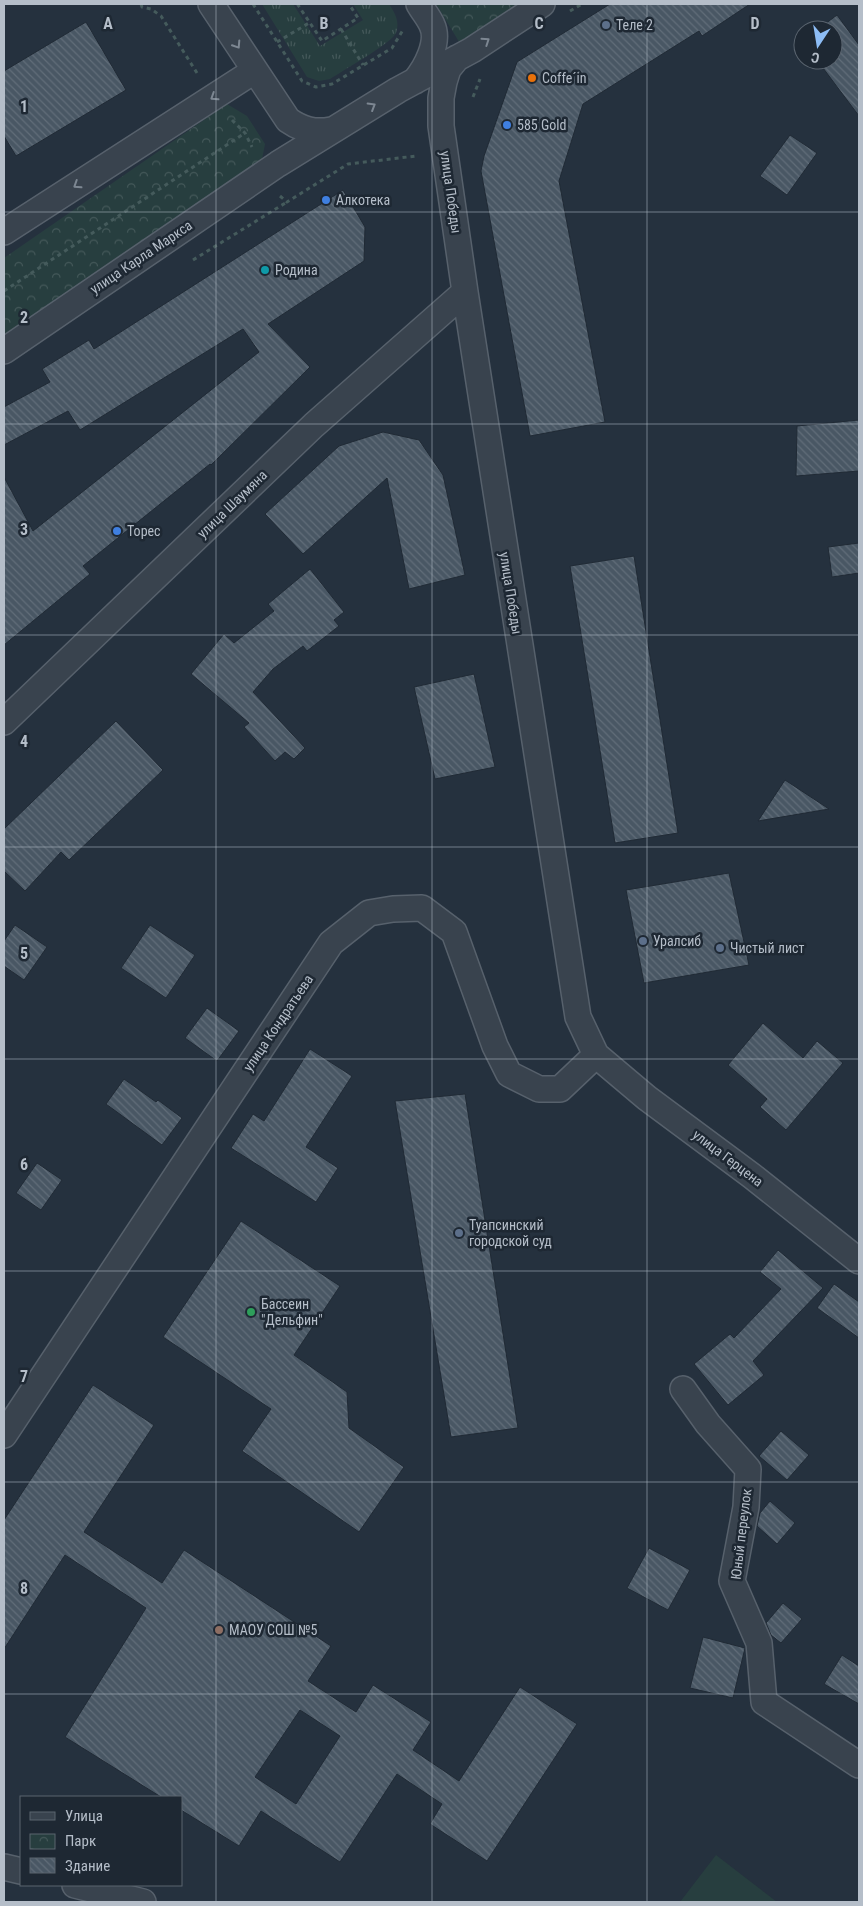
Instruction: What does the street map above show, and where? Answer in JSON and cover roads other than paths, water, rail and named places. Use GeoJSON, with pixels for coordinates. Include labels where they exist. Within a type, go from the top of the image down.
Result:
{"type":"FeatureCollection","features":[{"type":"Feature","properties":{"kind":"street"},"geometry":{"type":"LineString","coordinates":[[211,4],[288,120],[297,127],[308,130],[319,132],[331,130]]}},
{"type":"Feature","properties":{"kind":"street"},"geometry":{"type":"LineString","coordinates":[[406,86],[424,70],[431,57],[433,27],[419,4]]}},
{"type":"Feature","properties":{"kind":"street","name":"улица Карла Маркса"},"geometry":{"type":"LineString","coordinates":[[4,351],[331,130],[447,64],[542,4]]}},
{"type":"Feature","properties":{"kind":"street","name":"улица Победы"},"geometry":{"type":"LineString","coordinates":[[433,27],[447,64],[441,98],[443,136],[465,292],[578,1017],[596,1055]]}},
{"type":"Feature","properties":{"kind":"street"},"geometry":{"type":"LineString","coordinates":[[4,232],[254,70]]}},
{"type":"Feature","properties":{"kind":"street","name":"улица Победы"},"geometry":{"type":"LineString","coordinates":[[406,86],[432,101],[443,136]]}},
{"type":"Feature","properties":{"kind":"street","name":"улица Карла Маркса"},"geometry":{"type":"LineString","coordinates":[[268,171],[289,144],[291,133],[288,120]]}},
{"type":"Feature","properties":{"kind":"street","name":"улица Шаумяна"},"geometry":{"type":"LineString","coordinates":[[4,722],[314,425],[465,292]]}},
{"type":"Feature","properties":{"kind":"street","name":"улица Кондратьева"},"geometry":{"type":"LineString","coordinates":[[4,1435],[331,943],[369,913],[392,909],[422,908],[454,932],[495,1046],[509,1074],[539,1089],[560,1089],[596,1055]]}},
{"type":"Feature","properties":{"kind":"street","name":"улица Герцена"},"geometry":{"type":"LineString","coordinates":[[596,1055],[647,1098],[752,1176],[859,1261]]}},
{"type":"Feature","properties":{"kind":"street","name":"Юный переулок"},"geometry":{"type":"LineString","coordinates":[[683,1389],[708,1424],[748,1469],[746,1507],[732,1581],[759,1643],[764,1702],[859,1765]]}},
{"type":"Feature","properties":{"kind":"street"},"geometry":{"type":"LineString","coordinates":[[4,1867],[20,1871]]}},
{"type":"Feature","properties":{"kind":"street"},"geometry":{"type":"LineString","coordinates":[[78,1886],[143,1902]]}},
{"type":"Feature","properties":{"kind":"place","name":"Теле 2"},"geometry":{"type":"Point","coordinates":[606,25]}},
{"type":"Feature","properties":{"kind":"place","name":"Coffe´in"},"geometry":{"type":"Point","coordinates":[532,78]}},
{"type":"Feature","properties":{"kind":"place","name":"585 Gold"},"geometry":{"type":"Point","coordinates":[507,125]}},
{"type":"Feature","properties":{"kind":"place","name":"Алкотека"},"geometry":{"type":"Point","coordinates":[326,200]}},
{"type":"Feature","properties":{"kind":"place","name":"Родина"},"geometry":{"type":"Point","coordinates":[265,270]}},
{"type":"Feature","properties":{"kind":"place","name":"Торес"},"geometry":{"type":"Point","coordinates":[117,531]}},
{"type":"Feature","properties":{"kind":"place","name":"Уралсиб"},"geometry":{"type":"Point","coordinates":[643,941]}},
{"type":"Feature","properties":{"kind":"place","name":"Чистый лист"},"geometry":{"type":"Point","coordinates":[720,948]}},
{"type":"Feature","properties":{"kind":"place","name":"Туапсинский городской суд"},"geometry":{"type":"Point","coordinates":[459,1233]}},
{"type":"Feature","properties":{"kind":"place","name":"Бассеин \"Дельфин\""},"geometry":{"type":"Point","coordinates":[251,1312]}},
{"type":"Feature","properties":{"kind":"place","name":"МАОУ СОШ №5"},"geometry":{"type":"Point","coordinates":[219,1630]}}]}
